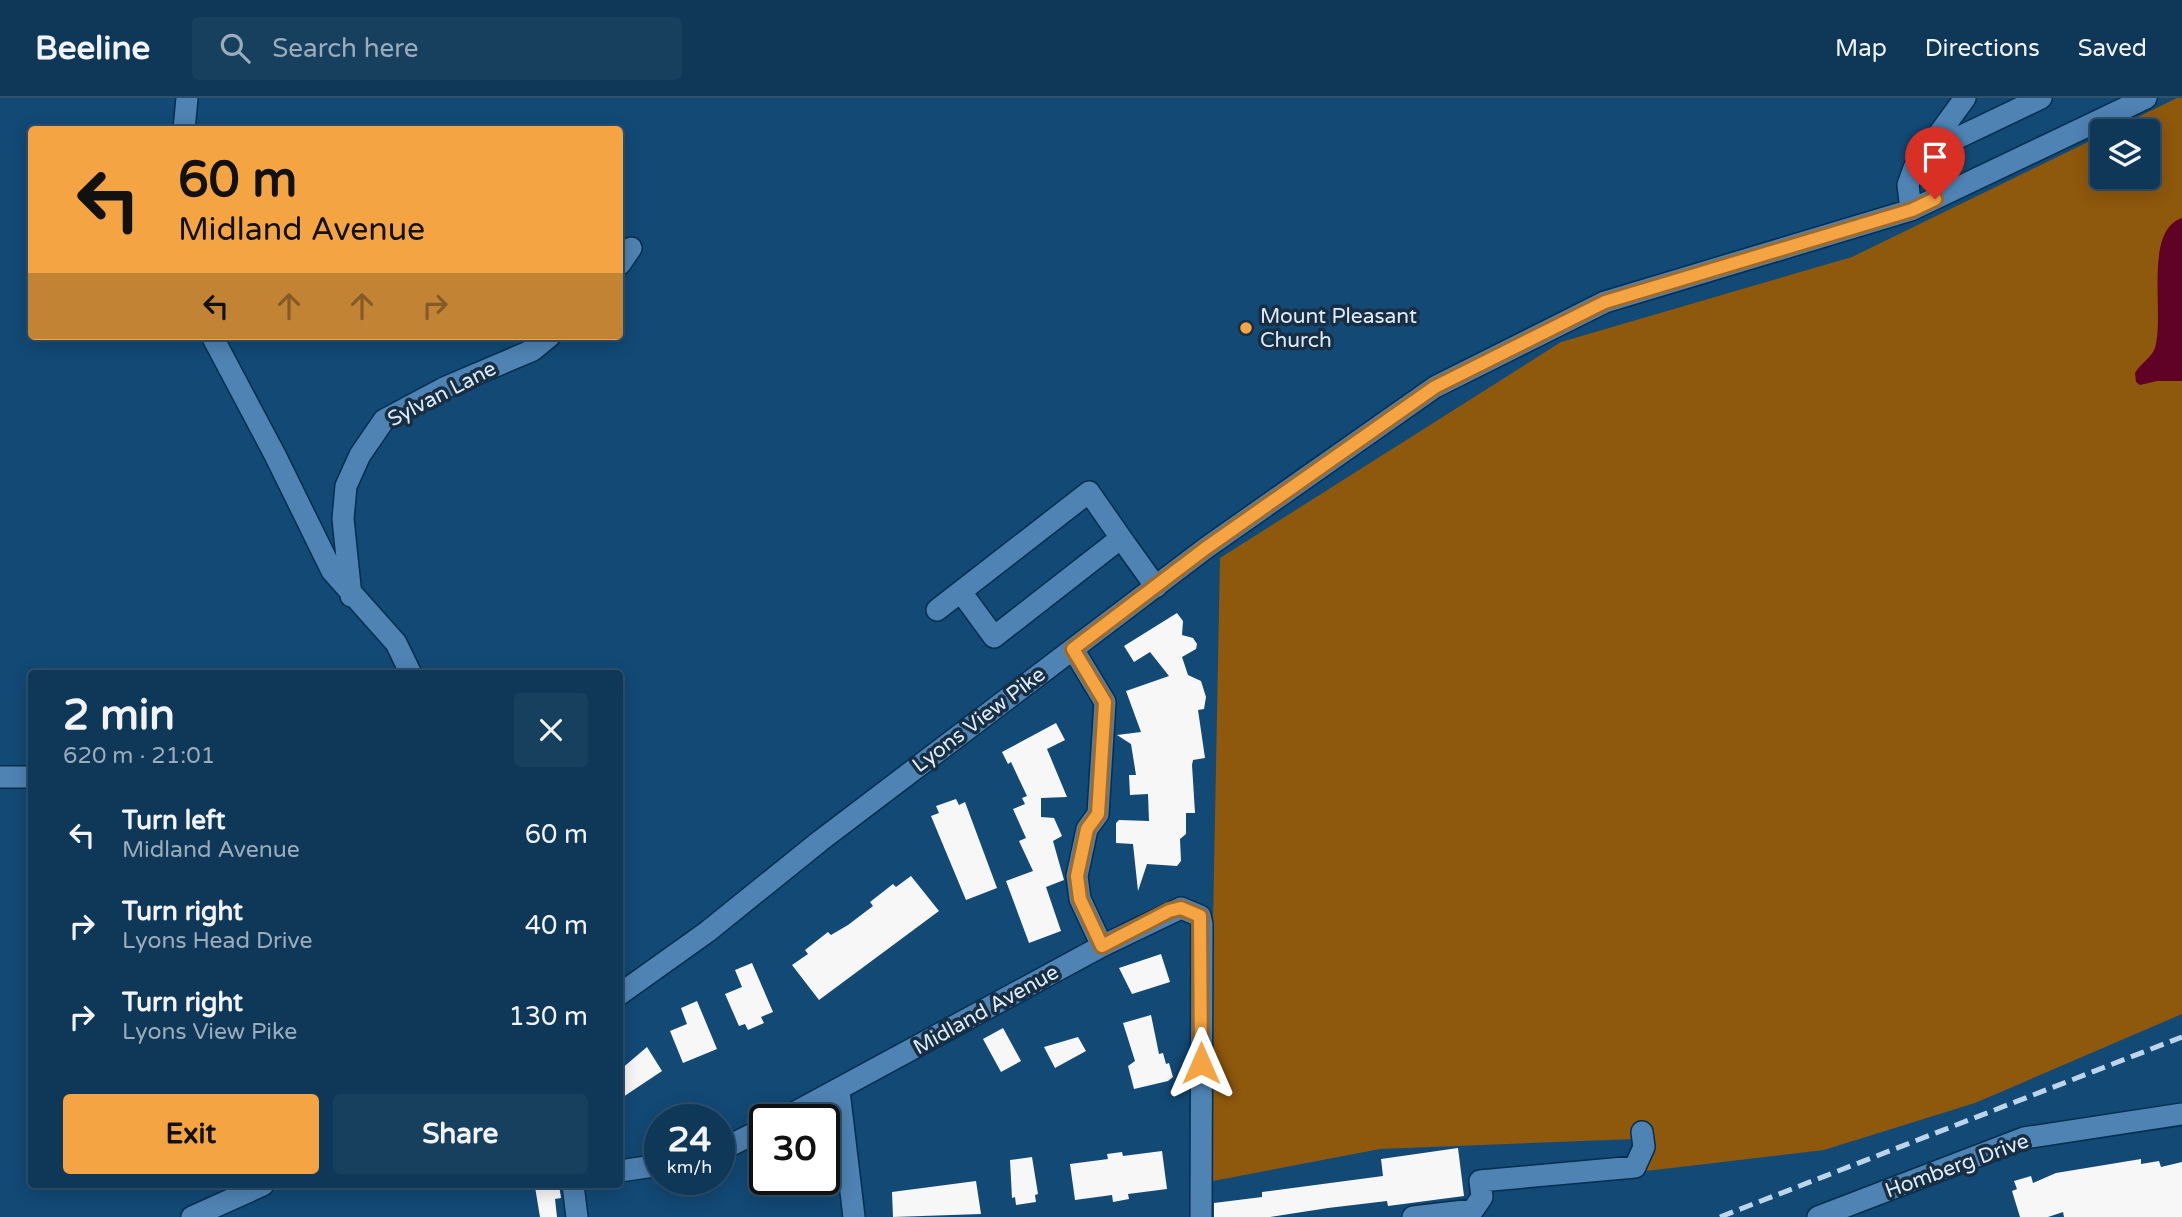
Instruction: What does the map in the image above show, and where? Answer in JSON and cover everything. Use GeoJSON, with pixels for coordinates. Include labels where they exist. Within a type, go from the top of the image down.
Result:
{"type":"FeatureCollection","features":[{"type":"Feature","properties":{"kind":"street"},"geometry":{"type":"LineString","coordinates":[[184,126],[187,98]]}},
{"type":"Feature","properties":{"kind":"street"},"geometry":{"type":"LineString","coordinates":[[1912,210],[1909,185],[1911,176],[1965,98]]}},
{"type":"Feature","properties":{"kind":"street"},"geometry":{"type":"LineString","coordinates":[[1934,143],[1949,142],[2040,98]]}},
{"type":"Feature","properties":{"kind":"street","name":"Lyons View Pike"},"geometry":{"type":"LineString","coordinates":[[623,992],[707,932],[820,841],[1156,587],[1435,387],[1593,308],[1912,210],[2146,98]]}},
{"type":"Feature","properties":{"kind":"street"},"geometry":{"type":"LineString","coordinates":[[214,340],[275,454],[331,571],[396,643],[409,670]]}},
{"type":"Feature","properties":{"kind":"street","name":"Sylvan Lane"},"geometry":{"type":"LineString","coordinates":[[351,596],[343,519],[346,486],[360,455],[384,420],[444,388],[533,350],[545,340]]}},
{"type":"Feature","properties":{"kind":"street"},"geometry":{"type":"LineString","coordinates":[[937,610],[1089,492],[1156,587]]}},
{"type":"Feature","properties":{"kind":"street"},"geometry":{"type":"LineString","coordinates":[[961,592],[995,637],[1121,538]]}},
{"type":"Feature","properties":{"kind":"street"},"geometry":{"type":"LineString","coordinates":[[1073,649],[1105,702],[1098,814],[1087,829],[1077,876],[1080,899],[1102,946]]}},
{"type":"Feature","properties":{"kind":"street"},"geometry":{"type":"LineString","coordinates":[[0,777],[28,777]]}},
{"type":"Feature","properties":{"kind":"street","name":"Midland Avenue"},"geometry":{"type":"LineString","coordinates":[[813,1104],[1169,911],[1181,908],[1191,910],[1200,916],[1202,924],[1201,1217]]}},
{"type":"Feature","properties":{"kind":"street"},"geometry":{"type":"LineString","coordinates":[[839,1091],[854,1217]]}},
{"type":"Feature","properties":{"kind":"street","name":"Homberg Drive"},"geometry":{"type":"LineString","coordinates":[[1818,1217],[2024,1139],[2182,1114]]}},
{"type":"Feature","properties":{"kind":"street"},"geometry":{"type":"LineString","coordinates":[[1413,1217],[1473,1210],[1482,1197],[1480,1181],[1635,1167],[1644,1147],[1642,1132]]}},
{"type":"Feature","properties":{"kind":"street"},"geometry":{"type":"LineString","coordinates":[[623,1171],[644,1168]]}},
{"type":"Feature","properties":{"kind":"street"},"geometry":{"type":"LineString","coordinates":[[192,1217],[256,1188]]}},
{"type":"Feature","properties":{"kind":"street"},"geometry":{"type":"LineString","coordinates":[[573,1188],[577,1217]]}},
{"type":"Feature","properties":{"kind":"shaded area"},"geometry":{"type":"Polygon","coordinates":[[[2182,98],[2182,1014],[1975,1103],[1824,1150],[1646,1171],[1635,1139],[1380,1149],[1208,1182],[1220,558],[1561,342],[1852,257],[2090,141],[2090,189],[2160,189],[2160,119],[2134,119],[2182,98]]]}},
{"type":"Feature","properties":{"kind":"shaded area"},"geometry":{"type":"Polygon","coordinates":[[[2182,218],[2182,381],[2157,381],[2140,385],[2136,382],[2135,373],[2155,348],[2159,256],[2163,239],[2170,226],[2182,218]]]}},
{"type":"Feature","properties":{"kind":"building"},"geometry":{"type":"Polygon","coordinates":[[[1177,613],[1183,621],[1182,635],[1193,638],[1197,644],[1196,649],[1182,657],[1188,675],[1201,681],[1206,697],[1204,709],[1198,710],[1205,758],[1193,760],[1195,813],[1186,813],[1186,834],[1180,839],[1181,861],[1177,866],[1147,864],[1138,891],[1133,844],[1116,843],[1116,823],[1119,820],[1149,821],[1148,794],[1130,795],[1129,775],[1136,775],[1131,744],[1117,735],[1141,732],[1126,691],[1169,676],[1150,652],[1134,662],[1124,646],[1177,613]]]}},
{"type":"Feature","properties":{"kind":"building"},"geometry":{"type":"Polygon","coordinates":[[[1056,723],[1065,740],[1047,749],[1067,797],[1041,798],[1041,817],[1054,818],[1062,836],[1053,841],[1064,880],[1046,887],[1061,931],[1029,943],[1006,881],[1033,871],[1019,841],[1026,838],[1013,809],[1025,804],[1022,798],[1027,796],[1011,762],[1008,764],[1002,752],[1056,723]]]}},
{"type":"Feature","properties":{"kind":"building"},"geometry":{"type":"Polygon","coordinates":[[[956,799],[959,805],[965,802],[997,888],[966,900],[931,816],[939,813],[936,806],[956,799]]]}},
{"type":"Feature","properties":{"kind":"building"},"geometry":{"type":"Polygon","coordinates":[[[911,876],[939,911],[819,1000],[792,965],[808,954],[805,950],[828,932],[831,935],[848,925],[873,906],[870,902],[893,884],[896,887],[911,876]]]}},
{"type":"Feature","properties":{"kind":"building"},"geometry":{"type":"Polygon","coordinates":[[[1161,954],[1170,982],[1132,994],[1119,968],[1161,954]]]}},
{"type":"Feature","properties":{"kind":"building"},"geometry":{"type":"Polygon","coordinates":[[[752,963],[773,1012],[761,1017],[764,1023],[748,1030],[745,1024],[739,1026],[725,994],[742,987],[735,970],[752,963]]]}},
{"type":"Feature","properties":{"kind":"building"},"geometry":{"type":"Polygon","coordinates":[[[697,1001],[717,1049],[683,1063],[670,1031],[687,1024],[681,1008],[697,1001]]]}},
{"type":"Feature","properties":{"kind":"building"},"geometry":{"type":"Polygon","coordinates":[[[1151,1015],[1159,1054],[1163,1053],[1173,1077],[1168,1081],[1134,1089],[1128,1066],[1135,1061],[1123,1023],[1151,1015]]]}},
{"type":"Feature","properties":{"kind":"building"},"geometry":{"type":"Polygon","coordinates":[[[1003,1028],[1021,1061],[1001,1072],[983,1039],[1003,1028]]]}},
{"type":"Feature","properties":{"kind":"building"},"geometry":{"type":"Polygon","coordinates":[[[1078,1037],[1086,1051],[1055,1068],[1044,1047],[1078,1037]]]}},
{"type":"Feature","properties":{"kind":"building"},"geometry":{"type":"Polygon","coordinates":[[[647,1047],[662,1071],[623,1097],[623,1067],[647,1047]]]}},
{"type":"Feature","properties":{"kind":"building"},"geometry":{"type":"Polygon","coordinates":[[[1458,1148],[1464,1196],[1388,1206],[1387,1201],[1270,1217],[1214,1217],[1214,1203],[1262,1197],[1262,1192],[1383,1176],[1381,1159],[1458,1148]]]}},
{"type":"Feature","properties":{"kind":"building"},"geometry":{"type":"Polygon","coordinates":[[[1162,1151],[1167,1189],[1128,1194],[1129,1199],[1113,1202],[1112,1195],[1075,1200],[1070,1164],[1108,1159],[1107,1154],[1122,1152],[1123,1156],[1162,1151]]]}},
{"type":"Feature","properties":{"kind":"building"},"geometry":{"type":"Polygon","coordinates":[[[1032,1157],[1038,1194],[1035,1195],[1036,1202],[1016,1205],[1015,1197],[1012,1198],[1010,1160],[1032,1157]]]}},
{"type":"Feature","properties":{"kind":"building"},"geometry":{"type":"Polygon","coordinates":[[[2141,1159],[2141,1164],[2159,1161],[2161,1167],[2182,1162],[2182,1217],[2064,1217],[2063,1212],[2048,1217],[2020,1217],[2012,1191],[2017,1189],[2014,1181],[2031,1176],[2033,1183],[2056,1173],[2141,1159]]]}},
{"type":"Feature","properties":{"kind":"building"},"geometry":{"type":"Polygon","coordinates":[[[976,1181],[981,1214],[893,1217],[892,1192],[976,1181]]]}},
{"type":"Feature","properties":{"kind":"building"},"geometry":{"type":"Polygon","coordinates":[[[535,1188],[559,1188],[561,1198],[555,1199],[557,1217],[540,1217],[535,1188]]]}},
{"type":"Feature","properties":{"kind":"railway"},"geometry":{"type":"LineString","coordinates":[[1720,1217],[2182,1037]]}},
{"type":"Feature","properties":{"kind":"place","name":"Mount Pleasant Church"},"geometry":{"type":"Point","coordinates":[1246,328]}},
{"type":"Feature","properties":{"kind":"route"},"geometry":{"type":"LineString","coordinates":[[1201,1063],[1200,916],[1181,908],[1169,911],[1102,946],[1080,899],[1077,876],[1080,852],[1087,829],[1098,814],[1105,702],[1073,649],[1206,548],[1435,387],[1605,302],[1912,210],[1935,199]]}}]}
